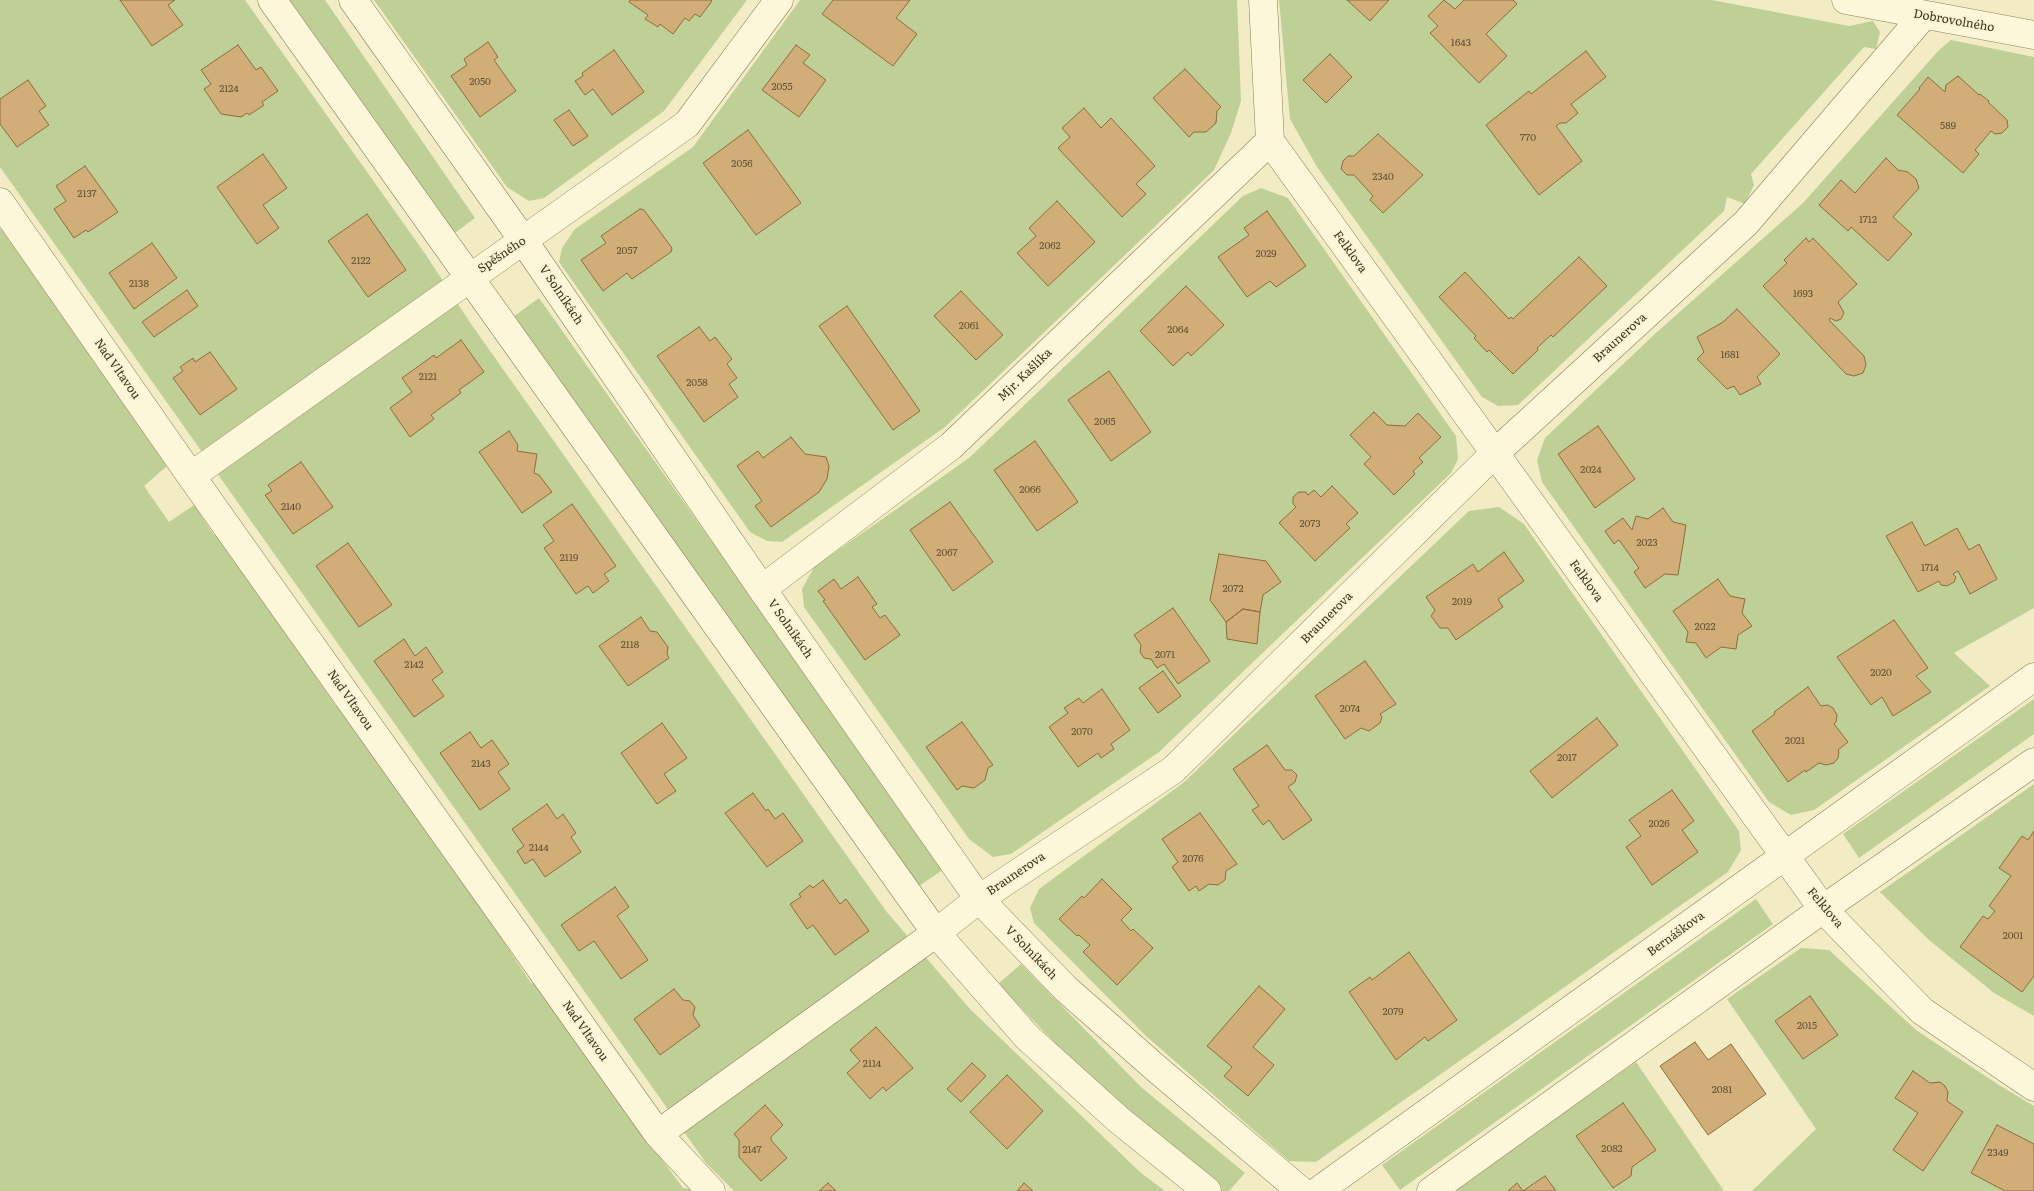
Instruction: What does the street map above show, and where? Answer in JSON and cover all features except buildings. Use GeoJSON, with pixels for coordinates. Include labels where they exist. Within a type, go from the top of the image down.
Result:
{"type":"FeatureCollection","features":[{"type":"Feature","properties":{"kind":"street"},"geometry":{"type":"LineString","coordinates":[[272,0],[936,932],[1027,1037],[1119,1120],[1206,1191]]}},
{"type":"Feature","properties":{"kind":"street","name":"V Solníkách"},"geometry":{"type":"LineString","coordinates":[[353,0],[524,240],[762,589],[979,899],[1066,989],[1301,1191]]}},
{"type":"Feature","properties":{"kind":"street","name":"Spěšného"},"geometry":{"type":"LineString","coordinates":[[191,476],[687,124],[779,0]]}},
{"type":"Feature","properties":{"kind":"street"},"geometry":{"type":"LineString","coordinates":[[1263,0],[1270,141]]}},
{"type":"Feature","properties":{"kind":"street","name":"Dobrovolného"},"geometry":{"type":"LineString","coordinates":[[1846,0],[1943,12],[2034,35]]}},
{"type":"Feature","properties":{"kind":"street","name":"Braunerova"},"geometry":{"type":"LineString","coordinates":[[658,1134],[979,899],[1173,770],[1494,454],[1746,223],[1943,12]]}},
{"type":"Feature","properties":{"kind":"street","name":"Felklova"},"geometry":{"type":"LineString","coordinates":[[1270,141],[1823,909],[1922,1011],[2034,1087]]}},
{"type":"Feature","properties":{"kind":"street","name":"Mjr. Kašlíka"},"geometry":{"type":"LineString","coordinates":[[762,589],[950,446],[1270,141]]}},
{"type":"Feature","properties":{"kind":"street","name":"Nad Vltavou"},"geometry":{"type":"LineString","coordinates":[[0,202],[191,476],[658,1134],[711,1191]]}},
{"type":"Feature","properties":{"kind":"street","name":"Bernáškova"},"geometry":{"type":"LineString","coordinates":[[1318,1191],[2034,677]]}},
{"type":"Feature","properties":{"kind":"street"},"geometry":{"type":"LineString","coordinates":[[1431,1191],[1823,909],[2034,762]]}},
{"type":"Feature","properties":{"kind":"green space"},"geometry":{"type":"Polygon","coordinates":[[[0,0],[245,0],[426,255],[469,321],[886,911],[970,1009],[1141,1173],[1165,1191],[734,1191],[706,1163],[0,167],[0,0]]]}},
{"type":"Feature","properties":{"kind":"green space"},"geometry":{"type":"Polygon","coordinates":[[[289,0],[325,0],[475,218],[452,235],[289,0]]]}},
{"type":"Feature","properties":{"kind":"green space"},"geometry":{"type":"Polygon","coordinates":[[[374,0],[747,0],[664,111],[544,198],[529,201],[507,187],[374,0]]]}},
{"type":"Feature","properties":{"kind":"green space"},"geometry":{"type":"Polygon","coordinates":[[[800,0],[1237,0],[1241,101],[1231,133],[1214,170],[945,427],[782,542],[767,541],[750,532],[559,262],[562,248],[575,229],[693,147],[800,0]]]}},
{"type":"Feature","properties":{"kind":"green space"},"geometry":{"type":"Polygon","coordinates":[[[1279,0],[1712,0],[1849,26],[1873,21],[1880,32],[1876,49],[1864,47],[1751,174],[1754,185],[1745,204],[1727,197],[1724,211],[1518,405],[1498,406],[1482,397],[1317,167],[1290,119],[1279,0]]]}},
{"type":"Feature","properties":{"kind":"green space"},"geometry":{"type":"Polygon","coordinates":[[[1951,40],[2034,57],[2034,608],[1954,653],[1990,686],[1814,810],[1791,815],[1769,802],[1542,482],[1537,460],[1545,438],[1657,332],[1803,203],[1939,50],[1951,40]]]}},
{"type":"Feature","properties":{"kind":"green space"},"geometry":{"type":"Polygon","coordinates":[[[1261,188],[1288,198],[1456,436],[1458,459],[1451,473],[1159,752],[1011,854],[993,857],[969,839],[804,607],[802,589],[814,567],[969,458],[1243,196],[1261,188]]]}},
{"type":"Feature","properties":{"kind":"green space"},"geometry":{"type":"Polygon","coordinates":[[[0,229],[12,232],[167,466],[144,486],[169,522],[194,505],[214,535],[226,534],[314,663],[314,674],[336,706],[351,709],[488,902],[488,918],[531,983],[550,988],[613,1093],[683,1188],[695,1189],[697,1191],[0,1191],[0,229]]]}},
{"type":"Feature","properties":{"kind":"green space"},"geometry":{"type":"Polygon","coordinates":[[[539,298],[944,869],[919,886],[513,317],[539,298]]]}},
{"type":"Feature","properties":{"kind":"green space"},"geometry":{"type":"Polygon","coordinates":[[[1499,507],[1524,524],[1739,831],[1741,850],[1728,872],[1316,1162],[1289,1161],[1146,1036],[1034,923],[1030,908],[1039,889],[1183,783],[1469,511],[1499,507]]]}},
{"type":"Feature","properties":{"kind":"green space"},"geometry":{"type":"Polygon","coordinates":[[[2034,699],[2034,734],[1859,858],[1843,834],[2034,699]]]}},
{"type":"Feature","properties":{"kind":"green space"},"geometry":{"type":"Polygon","coordinates":[[[2034,784],[2034,1016],[1994,993],[1929,940],[1880,892],[2034,784]]]}},
{"type":"Feature","properties":{"kind":"green space"},"geometry":{"type":"Polygon","coordinates":[[[1756,899],[1773,924],[1400,1190],[1382,1165],[1756,899]]]}},
{"type":"Feature","properties":{"kind":"green space"},"geometry":{"type":"Polygon","coordinates":[[[1801,948],[1829,950],[1916,1030],[2034,1106],[2034,1191],[1752,1191],[1816,1129],[1727,999],[1801,948]]]}},
{"type":"Feature","properties":{"kind":"green space"},"geometry":{"type":"Polygon","coordinates":[[[1021,964],[1141,1087],[1245,1173],[1229,1191],[1222,1191],[1118,1108],[998,984],[1021,964]]]}},
{"type":"Feature","properties":{"kind":"green space"},"geometry":{"type":"Polygon","coordinates":[[[1636,1062],[1724,1191],[1452,1191],[1636,1062]]]}}]}
